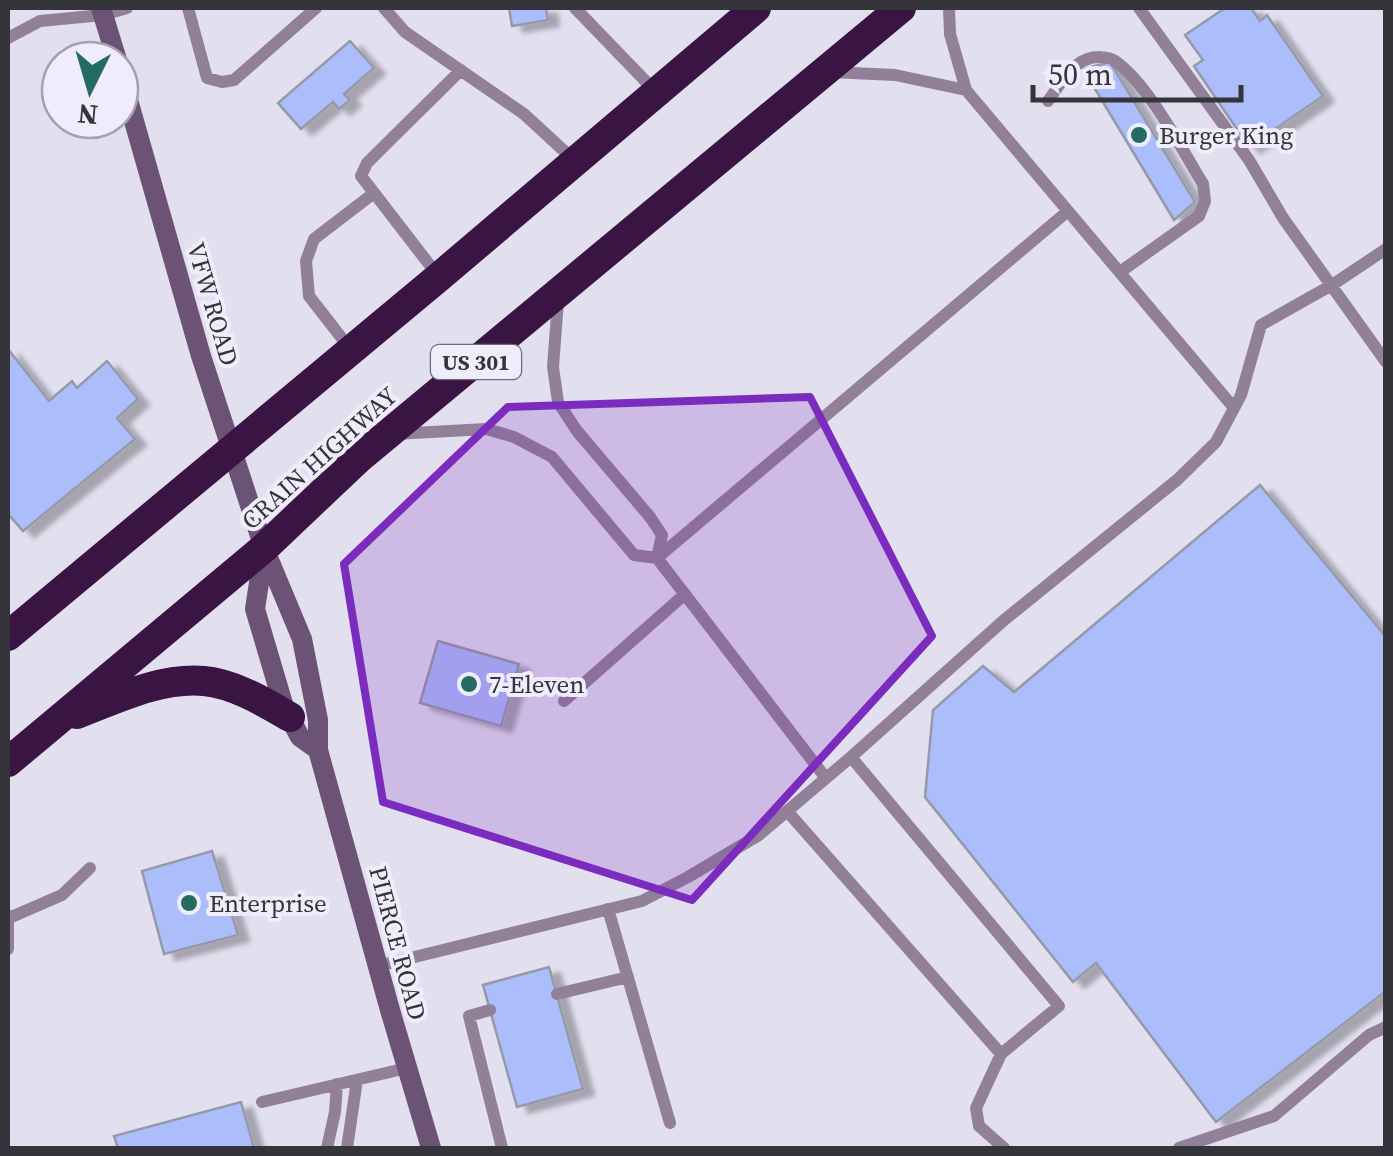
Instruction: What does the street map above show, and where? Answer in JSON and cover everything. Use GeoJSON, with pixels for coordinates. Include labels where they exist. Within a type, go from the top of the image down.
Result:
{"type":"FeatureCollection","features":[{"type":"Feature","properties":{"kind":"highway"},"geometry":{"type":"LineString","coordinates":[[8,636],[756,8]]}},
{"type":"Feature","properties":{"kind":"highway","name":"CRAIN HIGHWAY"},"geometry":{"type":"LineString","coordinates":[[8,762],[264,548],[358,458],[901,8]]}},
{"type":"Feature","properties":{"kind":"highway"},"geometry":{"type":"LineString","coordinates":[[55,722],[140,690],[204,681],[237,690],[290,717]]}},
{"type":"Feature","properties":{"kind":"main road"},"geometry":{"type":"LineString","coordinates":[[102,11],[110,40]]}},
{"type":"Feature","properties":{"kind":"main road","name":"VFW ROAD"},"geometry":{"type":"LineString","coordinates":[[139,140],[196,340],[264,548]]}},
{"type":"Feature","properties":{"kind":"main road","name":"PIERCE ROAD"},"geometry":{"type":"LineString","coordinates":[[264,548],[255,609],[284,707],[300,737],[318,750]]}},
{"type":"Feature","properties":{"kind":"main road","name":"PIERCE ROAD"},"geometry":{"type":"LineString","coordinates":[[264,548],[302,639],[318,720],[318,750],[431,1148]]}},
{"type":"Feature","properties":{"kind":"lane"},"geometry":{"type":"LineString","coordinates":[[8,38],[40,21],[127,8]]}},
{"type":"Feature","properties":{"kind":"lane"},"geometry":{"type":"LineString","coordinates":[[188,8],[208,78],[222,82],[234,80],[316,8]]}},
{"type":"Feature","properties":{"kind":"lane"},"geometry":{"type":"LineString","coordinates":[[384,8],[405,32],[524,114],[575,161]]}},
{"type":"Feature","properties":{"kind":"lane"},"geometry":{"type":"LineString","coordinates":[[576,8],[656,92]]}},
{"type":"Feature","properties":{"kind":"lane"},"geometry":{"type":"LineString","coordinates":[[949,8],[950,34],[966,90],[1234,408]]}},
{"type":"Feature","properties":{"kind":"lane"},"geometry":{"type":"LineString","coordinates":[[1139,8],[1249,160],[1283,218],[1386,362]]}},
{"type":"Feature","properties":{"kind":"lane"},"geometry":{"type":"LineString","coordinates":[[1048,101],[1071,70],[1085,60],[1113,59],[1144,91],[1204,184],[1205,201],[1200,216],[1120,272]]}},
{"type":"Feature","properties":{"kind":"lane"},"geometry":{"type":"LineString","coordinates":[[438,277],[361,176],[367,163],[461,70]]}},
{"type":"Feature","properties":{"kind":"lane"},"geometry":{"type":"LineString","coordinates":[[825,72],[896,76],[966,90]]}},
{"type":"Feature","properties":{"kind":"lane"},"geometry":{"type":"LineString","coordinates":[[351,350],[309,296],[306,261],[314,239],[374,193]]}},
{"type":"Feature","properties":{"kind":"lane"},"geometry":{"type":"LineString","coordinates":[[657,558],[1068,211]]}},
{"type":"Feature","properties":{"kind":"lane"},"geometry":{"type":"LineString","coordinates":[[378,966],[642,901],[760,834],[1003,621],[1182,476],[1216,442],[1241,395],[1261,325],[1332,285],[1386,248]]}},
{"type":"Feature","properties":{"kind":"lane"},"geometry":{"type":"LineString","coordinates":[[558,294],[553,368],[558,402],[662,535],[657,558]]}},
{"type":"Feature","properties":{"kind":"lane"},"geometry":{"type":"LineString","coordinates":[[387,435],[486,429],[514,436],[552,457],[634,555],[657,558],[826,776]]}},
{"type":"Feature","properties":{"kind":"lane"},"geometry":{"type":"LineString","coordinates":[[564,700],[685,594]]}},
{"type":"Feature","properties":{"kind":"lane"},"geometry":{"type":"LineString","coordinates":[[852,757],[1059,1006],[1001,1054],[976,1108],[980,1126],[1004,1148]]}},
{"type":"Feature","properties":{"kind":"lane"},"geometry":{"type":"LineString","coordinates":[[786,810],[1001,1054]]}},
{"type":"Feature","properties":{"kind":"lane"},"geometry":{"type":"LineString","coordinates":[[8,949],[8,916],[62,895],[90,868]]}},
{"type":"Feature","properties":{"kind":"lane"},"geometry":{"type":"LineString","coordinates":[[608,909],[670,1123]]}},
{"type":"Feature","properties":{"kind":"lane"},"geometry":{"type":"LineString","coordinates":[[557,994],[628,977]]}},
{"type":"Feature","properties":{"kind":"lane"},"geometry":{"type":"LineString","coordinates":[[490,1010],[468,1016],[502,1148]]}},
{"type":"Feature","properties":{"kind":"lane"},"geometry":{"type":"LineString","coordinates":[[1179,1148],[1274,1116],[1369,1036],[1386,1027]]}},
{"type":"Feature","properties":{"kind":"lane"},"geometry":{"type":"LineString","coordinates":[[262,1102],[407,1068]]}},
{"type":"Feature","properties":{"kind":"lane"},"geometry":{"type":"LineString","coordinates":[[346,1148],[357,1080]]}},
{"type":"Feature","properties":{"kind":"lane"},"geometry":{"type":"LineString","coordinates":[[327,1148],[337,1084]]}},
{"type":"Feature","properties":{"kind":"highlighted area"},"geometry":{"type":"Polygon","coordinates":[[[810,397],[932,636],[692,900],[383,802],[344,564],[508,407],[810,397]]]}},
{"type":"Feature","properties":{"kind":"building"},"geometry":{"type":"Polygon","coordinates":[[[509,8],[546,8],[548,20],[512,26],[509,8]]]}},
{"type":"Feature","properties":{"kind":"building"},"geometry":{"type":"Polygon","coordinates":[[[1225,8],[1251,8],[1260,21],[1267,15],[1323,96],[1249,147],[1194,66],[1203,60],[1185,35],[1225,8]]]}},
{"type":"Feature","properties":{"kind":"building"},"geometry":{"type":"Polygon","coordinates":[[[350,41],[374,68],[344,94],[350,100],[339,109],[333,102],[301,129],[278,103],[350,41]]]}},
{"type":"Feature","properties":{"kind":"building","name":"Burger King"},"geometry":{"type":"Polygon","coordinates":[[[1110,62],[1195,202],[1174,220],[1083,69],[1110,62]]]}},
{"type":"Feature","properties":{"kind":"building"},"geometry":{"type":"Polygon","coordinates":[[[8,349],[49,401],[72,381],[77,388],[107,361],[138,399],[117,418],[135,439],[23,531],[8,514],[8,349]]]}},
{"type":"Feature","properties":{"kind":"building"},"geometry":{"type":"Polygon","coordinates":[[[1260,485],[1386,637],[1386,991],[1216,1122],[1096,963],[1073,982],[925,797],[933,710],[983,666],[1014,692],[1260,485]]]}},
{"type":"Feature","properties":{"kind":"building","name":"7-Eleven"},"geometry":{"type":"Polygon","coordinates":[[[438,641],[519,664],[501,726],[420,703],[438,641]]]}},
{"type":"Feature","properties":{"kind":"building","name":"Enterprise"},"geometry":{"type":"Polygon","coordinates":[[[212,851],[238,935],[164,954],[142,871],[212,851]]]}},
{"type":"Feature","properties":{"kind":"building"},"geometry":{"type":"Polygon","coordinates":[[[549,967],[583,1089],[517,1107],[483,985],[549,967]]]}},
{"type":"Feature","properties":{"kind":"building"},"geometry":{"type":"Polygon","coordinates":[[[241,1102],[254,1148],[118,1148],[114,1136],[241,1102]]]}},
{"type":"Feature","properties":{"kind":"place","name":"Burger King"},"geometry":{"type":"Point","coordinates":[1139,135]}},
{"type":"Feature","properties":{"kind":"place","name":"7-Eleven"},"geometry":{"type":"Point","coordinates":[469,684]}},
{"type":"Feature","properties":{"kind":"place","name":"Enterprise"},"geometry":{"type":"Point","coordinates":[189,903]}}]}
